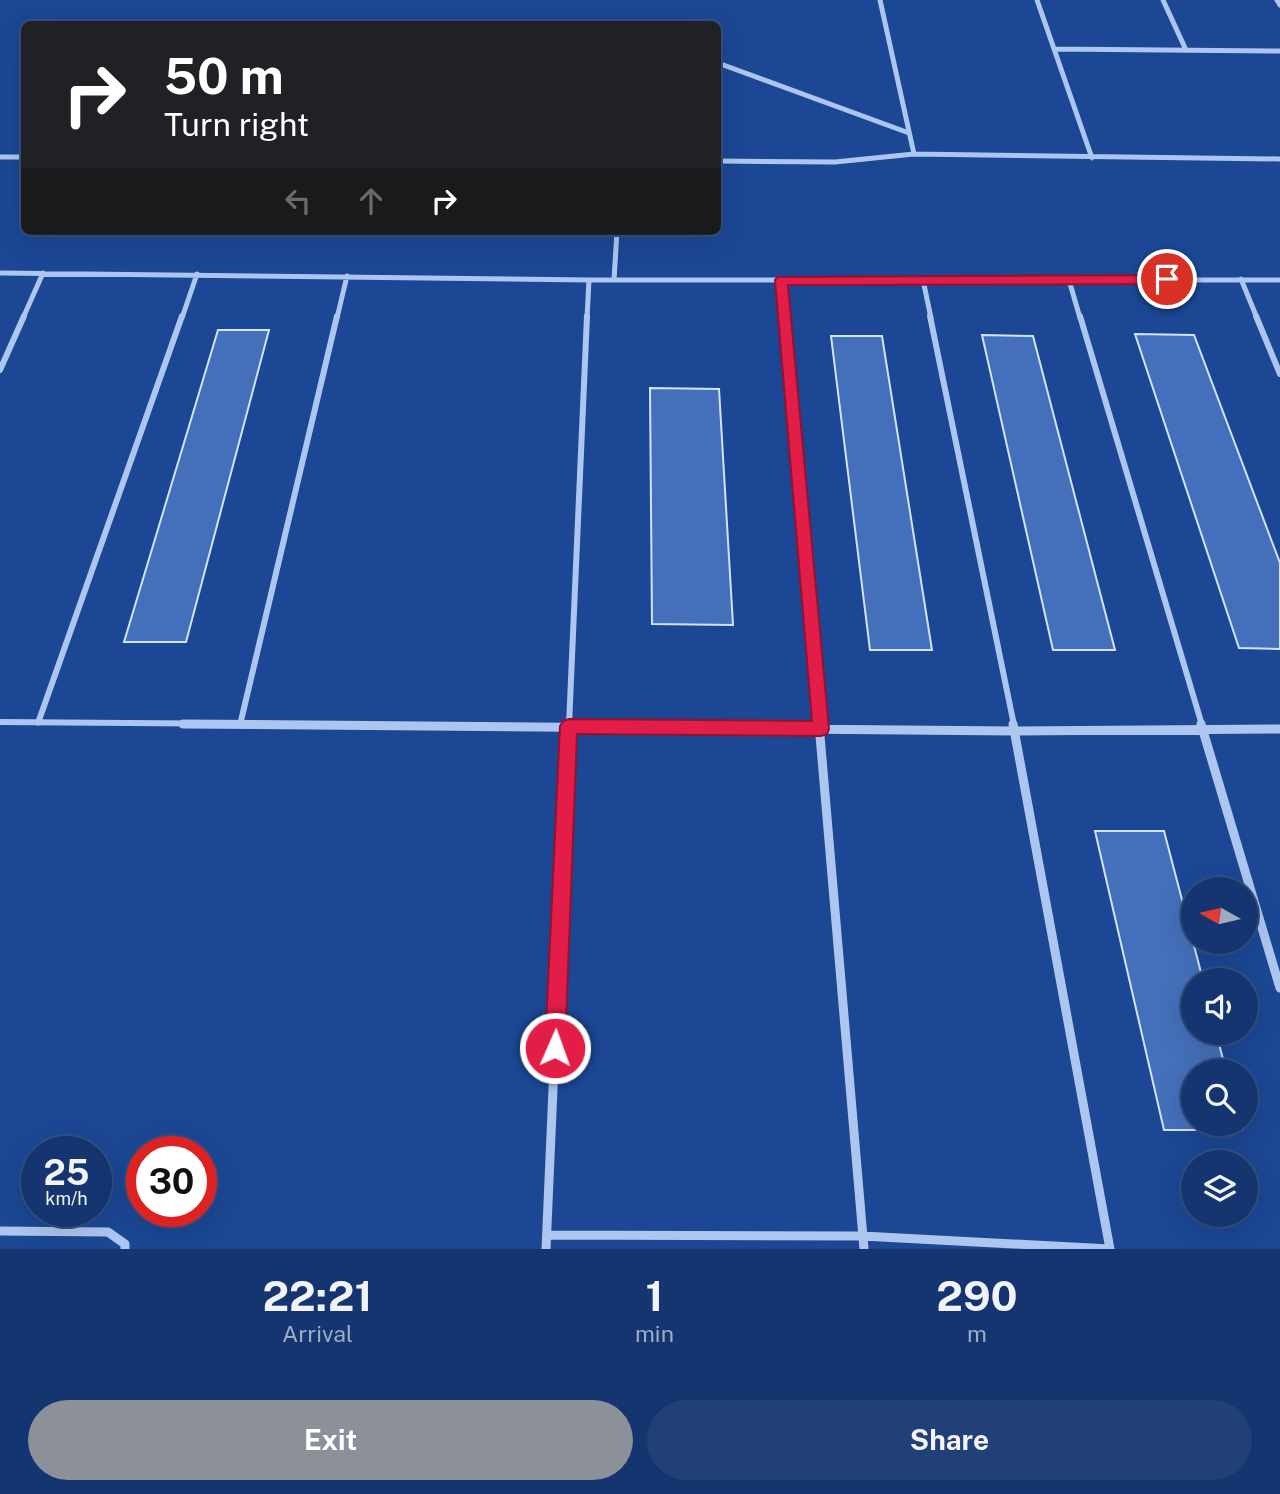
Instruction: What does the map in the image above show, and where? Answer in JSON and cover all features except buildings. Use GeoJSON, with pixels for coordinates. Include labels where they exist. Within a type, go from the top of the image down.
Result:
{"type":"FeatureCollection","features":[{"type":"Feature","properties":{"kind":"street"},"geometry":{"type":"LineString","coordinates":[[880,0],[914,155]]}},
{"type":"Feature","properties":{"kind":"street"},"geometry":{"type":"LineString","coordinates":[[1037,0],[1092,158]]}},
{"type":"Feature","properties":{"kind":"street"},"geometry":{"type":"LineString","coordinates":[[1163,0],[1186,50]]}},
{"type":"Feature","properties":{"kind":"street"},"geometry":{"type":"LineString","coordinates":[[1277,0],[1280,5]]}},
{"type":"Feature","properties":{"kind":"street"},"geometry":{"type":"LineString","coordinates":[[1054,49],[1280,51]]}},
{"type":"Feature","properties":{"kind":"street"},"geometry":{"type":"LineString","coordinates":[[721,64],[909,133]]}},
{"type":"Feature","properties":{"kind":"street"},"geometry":{"type":"LineString","coordinates":[[721,162],[835,162],[914,155],[1280,159]]}},
{"type":"Feature","properties":{"kind":"street"},"geometry":{"type":"LineString","coordinates":[[0,157],[21,157]]}},
{"type":"Feature","properties":{"kind":"street"},"geometry":{"type":"LineString","coordinates":[[614,280],[617,235]]}},
{"type":"Feature","properties":{"kind":"street"},"geometry":{"type":"LineString","coordinates":[[0,273],[589,280],[1280,280]]}},
{"type":"Feature","properties":{"kind":"street"},"geometry":{"type":"LineString","coordinates":[[0,370],[43,273]]}},
{"type":"Feature","properties":{"kind":"street"},"geometry":{"type":"LineString","coordinates":[[38,723],[197,274]]}},
{"type":"Feature","properties":{"kind":"street"},"geometry":{"type":"LineString","coordinates":[[240,725],[347,276]]}},
{"type":"Feature","properties":{"kind":"street"},"geometry":{"type":"LineString","coordinates":[[1069,279],[1280,988]]}},
{"type":"Feature","properties":{"kind":"street"},"geometry":{"type":"LineString","coordinates":[[1241,279],[1280,374]]}},
{"type":"Feature","properties":{"kind":"street"},"geometry":{"type":"LineString","coordinates":[[546,1249],[589,280]]}},
{"type":"Feature","properties":{"kind":"street"},"geometry":{"type":"LineString","coordinates":[[781,280],[864,1249]]}},
{"type":"Feature","properties":{"kind":"street"},"geometry":{"type":"LineString","coordinates":[[547,1235],[862,1236],[1110,1249],[1015,731],[923,280]]}},
{"type":"Feature","properties":{"kind":"street"},"geometry":{"type":"LineString","coordinates":[[0,722],[1015,731],[1280,729]]}},
{"type":"Feature","properties":{"kind":"street"},"geometry":{"type":"LineString","coordinates":[[0,1231],[108,1232],[125,1244],[125,1249]]}},
{"type":"Feature","properties":{"kind":"route"},"geometry":{"type":"LineString","coordinates":[[555,1048],[569,726],[821,729],[781,280],[1167,279]]}}]}
